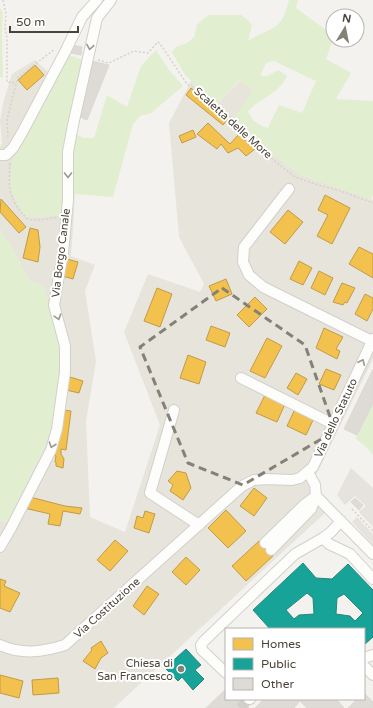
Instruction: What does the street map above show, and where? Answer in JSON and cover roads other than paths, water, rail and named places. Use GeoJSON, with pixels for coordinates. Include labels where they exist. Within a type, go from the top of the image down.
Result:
{"type":"FeatureCollection","features":[{"type":"Feature","properties":{"kind":"street"},"geometry":{"type":"LineString","coordinates":[[3,155],[13,148],[66,50],[82,17],[97,0]]}},
{"type":"Feature","properties":{"kind":"street","name":"Via Borgo Canale"},"geometry":{"type":"LineString","coordinates":[[0,547],[51,450],[57,429],[65,372],[65,346],[54,305],[63,253],[68,200],[68,152],[97,18],[111,0]]}},
{"type":"Feature","properties":{"kind":"street"},"geometry":{"type":"LineString","coordinates":[[289,189],[244,247],[243,262],[249,276],[263,287],[372,340]]}},
{"type":"Feature","properties":{"kind":"street","name":"Via dello Statuto"},"geometry":{"type":"LineString","coordinates":[[308,472],[313,467],[372,340]]}},
{"type":"Feature","properties":{"kind":"street"},"geometry":{"type":"LineString","coordinates":[[241,378],[333,424]]}},
{"type":"Feature","properties":{"kind":"street"},"geometry":{"type":"LineString","coordinates":[[174,410],[150,493],[199,525]]}},
{"type":"Feature","properties":{"kind":"street"},"geometry":{"type":"LineString","coordinates":[[308,472],[315,485],[316,496],[373,554]]}},
{"type":"Feature","properties":{"kind":"street","name":"Via Costituzione"},"geometry":{"type":"LineString","coordinates":[[0,645],[25,652],[45,651],[64,646],[242,486],[254,480],[292,480],[300,478],[308,472]]}},
{"type":"Feature","properties":{"kind":"street"},"geometry":{"type":"LineString","coordinates":[[268,547],[304,505],[316,496]]}},
{"type":"Feature","properties":{"kind":"street"},"geometry":{"type":"LineString","coordinates":[[225,672],[202,650],[201,646],[204,641],[295,554],[323,538],[341,521]]}},
{"type":"Feature","properties":{"kind":"street"},"geometry":{"type":"LineString","coordinates":[[323,538],[329,544],[350,554],[373,579]]}},
{"type":"Feature","properties":{"kind":"street"},"geometry":{"type":"LineString","coordinates":[[365,667],[373,675]]}},
{"type":"Feature","properties":{"kind":"tunnel"},"geometry":{"type":"LineString","coordinates":[[240,708],[248,700]]}},
{"type":"Feature","properties":{"kind":"place","name":"Chiesa di San Francesco"},"geometry":{"type":"Point","coordinates":[181,669]}}]}
